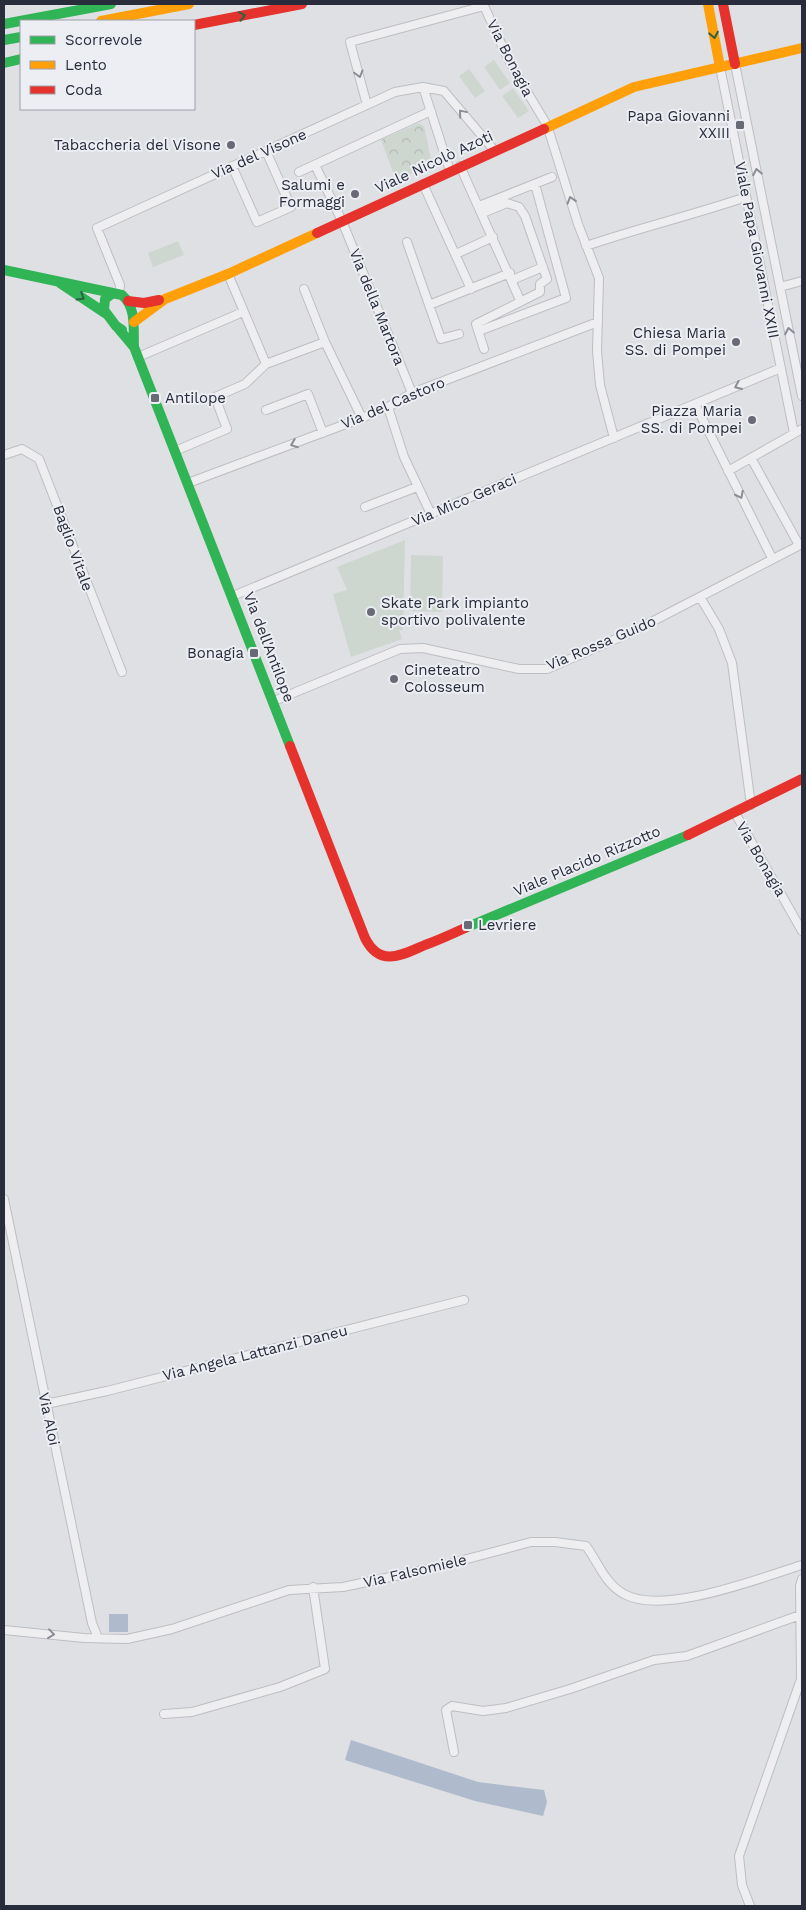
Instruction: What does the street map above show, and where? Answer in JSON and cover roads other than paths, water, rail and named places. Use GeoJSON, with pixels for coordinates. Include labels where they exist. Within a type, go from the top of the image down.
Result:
{"type":"FeatureCollection","features":[{"type":"Feature","properties":{"kind":"street"},"geometry":{"type":"LineString","coordinates":[[25,20],[111,4]]}},
{"type":"Feature","properties":{"kind":"street"},"geometry":{"type":"LineString","coordinates":[[105,20],[189,4]]}},
{"type":"Feature","properties":{"kind":"street"},"geometry":{"type":"LineString","coordinates":[[195,25],[302,4]]}},
{"type":"Feature","properties":{"kind":"street"},"geometry":{"type":"LineString","coordinates":[[708,4],[720,66]]}},
{"type":"Feature","properties":{"kind":"street"},"geometry":{"type":"LineString","coordinates":[[723,4],[735,64],[802,48]]}},
{"type":"Feature","properties":{"kind":"street","name":"Via Bonagia"},"geometry":{"type":"LineString","coordinates":[[367,105],[350,42],[484,6],[511,64],[547,126]]}},
{"type":"Feature","properties":{"kind":"street"},"geometry":{"type":"LineString","coordinates":[[4,24],[20,21]]}},
{"type":"Feature","properties":{"kind":"street"},"geometry":{"type":"LineString","coordinates":[[4,40],[20,37]]}},
{"type":"Feature","properties":{"kind":"street"},"geometry":{"type":"LineString","coordinates":[[4,63],[20,59]]}},
{"type":"Feature","properties":{"kind":"street","name":"Viale Nicolò Azoti"},"geometry":{"type":"LineString","coordinates":[[165,300],[228,274],[634,87],[735,64]]}},
{"type":"Feature","properties":{"kind":"street","name":"Viale Papa Giovanni XXIII"},"geometry":{"type":"LineString","coordinates":[[735,64],[802,396]]}},
{"type":"Feature","properties":{"kind":"street","name":"Viale Papa Giovanni XXIII"},"geometry":{"type":"LineString","coordinates":[[720,66],[794,433]]}},
{"type":"Feature","properties":{"kind":"street"},"geometry":{"type":"LineString","coordinates":[[423,87],[450,171]]}},
{"type":"Feature","properties":{"kind":"street","name":"Via del Visone"},"geometry":{"type":"LineString","coordinates":[[116,294],[120,285],[97,228],[395,92],[423,87],[444,92],[494,150]]}},
{"type":"Feature","properties":{"kind":"street"},"geometry":{"type":"LineString","coordinates":[[299,172],[431,111]]}},
{"type":"Feature","properties":{"kind":"street"},"geometry":{"type":"LineString","coordinates":[[547,126],[586,246],[599,278],[600,385],[614,438]]}},
{"type":"Feature","properties":{"kind":"street"},"geometry":{"type":"LineString","coordinates":[[232,166],[257,222],[291,207],[266,151]]}},
{"type":"Feature","properties":{"kind":"street","name":"Via della Martora"},"geometry":{"type":"LineString","coordinates":[[314,165],[342,221],[412,393]]}},
{"type":"Feature","properties":{"kind":"street"},"geometry":{"type":"LineString","coordinates":[[460,166],[481,209],[520,300]]}},
{"type":"Feature","properties":{"kind":"street"},"geometry":{"type":"LineString","coordinates":[[481,209],[552,177]]}},
{"type":"Feature","properties":{"kind":"street"},"geometry":{"type":"LineString","coordinates":[[423,184],[471,289]]}},
{"type":"Feature","properties":{"kind":"street"},"geometry":{"type":"LineString","coordinates":[[479,332],[566,298],[535,184]]}},
{"type":"Feature","properties":{"kind":"street"},"geometry":{"type":"LineString","coordinates":[[586,246],[646,226],[696,214],[746,197]]}},
{"type":"Feature","properties":{"kind":"street"},"geometry":{"type":"LineString","coordinates":[[481,209],[507,203],[519,207],[525,216],[547,279]]}},
{"type":"Feature","properties":{"kind":"street"},"geometry":{"type":"LineString","coordinates":[[456,254],[493,236]]}},
{"type":"Feature","properties":{"kind":"street"},"geometry":{"type":"LineString","coordinates":[[407,242],[430,304],[440,339],[459,334]]}},
{"type":"Feature","properties":{"kind":"street"},"geometry":{"type":"LineString","coordinates":[[430,304],[543,267]]}},
{"type":"Feature","properties":{"kind":"street"},"geometry":{"type":"LineString","coordinates":[[4,270],[101,289],[116,294],[128,301],[144,303],[165,300]]}},
{"type":"Feature","properties":{"kind":"street"},"geometry":{"type":"LineString","coordinates":[[228,274],[266,364]]}},
{"type":"Feature","properties":{"kind":"street"},"geometry":{"type":"LineString","coordinates":[[545,306],[540,292],[540,284],[547,279],[559,275]]}},
{"type":"Feature","properties":{"kind":"street"},"geometry":{"type":"LineString","coordinates":[[58,281],[105,313],[134,347]]}},
{"type":"Feature","properties":{"kind":"street"},"geometry":{"type":"LineString","coordinates":[[780,287],[802,281]]}},
{"type":"Feature","properties":{"kind":"street"},"geometry":{"type":"LineString","coordinates":[[304,289],[326,342],[362,418]]}},
{"type":"Feature","properties":{"kind":"street"},"geometry":{"type":"LineString","coordinates":[[484,348],[476,324],[520,300],[540,292]]}},
{"type":"Feature","properties":{"kind":"street"},"geometry":{"type":"LineString","coordinates":[[105,313],[104,302],[116,294]]}},
{"type":"Feature","properties":{"kind":"street"},"geometry":{"type":"LineString","coordinates":[[118,328],[126,330],[142,314],[165,300]]}},
{"type":"Feature","properties":{"kind":"street"},"geometry":{"type":"LineString","coordinates":[[128,301],[134,324],[134,347]]}},
{"type":"Feature","properties":{"kind":"street"},"geometry":{"type":"LineString","coordinates":[[138,357],[243,312]]}},
{"type":"Feature","properties":{"kind":"street","name":"Via del Castoro"},"geometry":{"type":"LineString","coordinates":[[188,483],[362,418],[388,407],[412,393],[598,322]]}},
{"type":"Feature","properties":{"kind":"street"},"geometry":{"type":"LineString","coordinates":[[175,450],[228,429],[216,397],[245,384],[266,364],[326,342]]}},
{"type":"Feature","properties":{"kind":"street","name":"Via dell'Antilope"},"geometry":{"type":"LineString","coordinates":[[134,347],[274,701],[364,938],[370,949],[378,955]]}},
{"type":"Feature","properties":{"kind":"street","name":"Via Mico Geraci"},"geometry":{"type":"LineString","coordinates":[[233,596],[781,368]]}},
{"type":"Feature","properties":{"kind":"street"},"geometry":{"type":"LineString","coordinates":[[266,410],[308,394],[323,433]]}},
{"type":"Feature","properties":{"kind":"street"},"geometry":{"type":"LineString","coordinates":[[695,404],[772,558]]}},
{"type":"Feature","properties":{"kind":"street"},"geometry":{"type":"LineString","coordinates":[[388,407],[416,487],[431,514]]}},
{"type":"Feature","properties":{"kind":"street"},"geometry":{"type":"LineString","coordinates":[[728,470],[802,429]]}},
{"type":"Feature","properties":{"kind":"street","name":"Baglio Vitale"},"geometry":{"type":"LineString","coordinates":[[4,455],[22,449],[39,459],[122,672]]}},
{"type":"Feature","properties":{"kind":"street"},"geometry":{"type":"LineString","coordinates":[[751,458],[800,545]]}},
{"type":"Feature","properties":{"kind":"street"},"geometry":{"type":"LineString","coordinates":[[365,507],[416,487]]}},
{"type":"Feature","properties":{"kind":"street","name":"Via Rossa Guido"},"geometry":{"type":"LineString","coordinates":[[274,701],[400,649],[423,648],[519,669],[547,669],[632,632],[800,545]]}},
{"type":"Feature","properties":{"kind":"street"},"geometry":{"type":"LineString","coordinates":[[700,597],[719,629],[732,663],[750,805]]}},
{"type":"Feature","properties":{"kind":"street","name":"Viale Placido Rizzotto"},"geometry":{"type":"LineString","coordinates":[[378,955],[392,958],[400,956],[735,813],[802,779]]}},
{"type":"Feature","properties":{"kind":"street","name":"Via Bonagia"},"geometry":{"type":"LineString","coordinates":[[735,813],[802,931]]}},
{"type":"Feature","properties":{"kind":"street","name":"Via Aloi"},"geometry":{"type":"LineString","coordinates":[[4,1199],[92,1623],[98,1638]]}},
{"type":"Feature","properties":{"kind":"street","name":"Via Angela Lattanzi Daneu"},"geometry":{"type":"LineString","coordinates":[[46,1404],[106,1391],[464,1300]]}},
{"type":"Feature","properties":{"kind":"street","name":"Via Falsomiele"},"geometry":{"type":"LineString","coordinates":[[4,1630],[127,1639],[154,1633],[289,1590],[313,1587],[343,1588],[433,1568],[531,1542],[555,1542],[586,1546],[599,1568],[623,1594],[642,1600],[664,1602],[687,1599],[802,1565]]}},
{"type":"Feature","properties":{"kind":"street"},"geometry":{"type":"LineString","coordinates":[[750,1906],[742,1885],[739,1856],[801,1679],[800,1586],[802,1579]]}},
{"type":"Feature","properties":{"kind":"street"},"geometry":{"type":"LineString","coordinates":[[164,1714],[192,1712],[280,1687],[325,1669],[313,1587]]}},
{"type":"Feature","properties":{"kind":"street"},"geometry":{"type":"LineString","coordinates":[[454,1752],[446,1710],[452,1706],[483,1711],[506,1708],[570,1689],[654,1660],[687,1656],[800,1615]]}},
{"type":"Feature","properties":{"kind":"water"},"geometry":{"type":"Polygon","coordinates":[[[109,1614],[128,1614],[128,1632],[109,1632],[109,1614]]]}},
{"type":"Feature","properties":{"kind":"water"},"geometry":{"type":"Polygon","coordinates":[[[351,1740],[478,1782],[544,1790],[547,1802],[543,1816],[475,1801],[345,1760],[351,1740]]]}},
{"type":"Feature","properties":{"kind":"place","name":"Papa Giovanni XXIII"},"geometry":{"type":"Point","coordinates":[740,125]}},
{"type":"Feature","properties":{"kind":"place","name":"Tabaccheria del Visone"},"geometry":{"type":"Point","coordinates":[231,145]}},
{"type":"Feature","properties":{"kind":"place","name":"Salumi e Formaggi"},"geometry":{"type":"Point","coordinates":[355,194]}},
{"type":"Feature","properties":{"kind":"place","name":"Chiesa Maria SS. di Pompei"},"geometry":{"type":"Point","coordinates":[736,342]}},
{"type":"Feature","properties":{"kind":"place","name":"Antilope"},"geometry":{"type":"Point","coordinates":[155,398]}},
{"type":"Feature","properties":{"kind":"place","name":"Piazza Maria SS. di Pompei"},"geometry":{"type":"Point","coordinates":[752,420]}},
{"type":"Feature","properties":{"kind":"place","name":"Skate Park impianto sportivo polivalente"},"geometry":{"type":"Point","coordinates":[371,612]}},
{"type":"Feature","properties":{"kind":"place","name":"Bonagia"},"geometry":{"type":"Point","coordinates":[254,653]}},
{"type":"Feature","properties":{"kind":"place","name":"Cineteatro Colosseum"},"geometry":{"type":"Point","coordinates":[394,679]}},
{"type":"Feature","properties":{"kind":"place","name":"Levriere"},"geometry":{"type":"Point","coordinates":[468,925]}}]}
